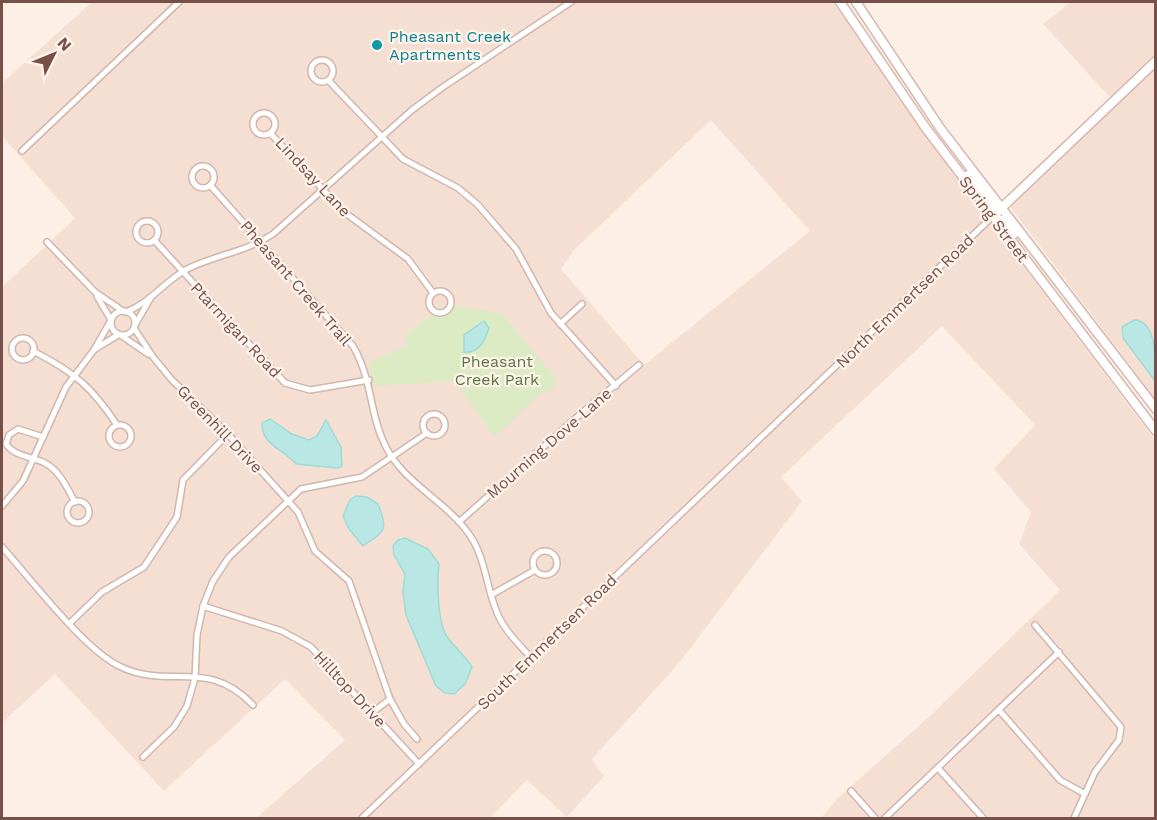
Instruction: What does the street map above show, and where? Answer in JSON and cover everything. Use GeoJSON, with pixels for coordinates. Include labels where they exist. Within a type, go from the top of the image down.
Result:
{"type":"FeatureCollection","features":[{"type":"Feature","properties":{"kind":"main road","name":"Spring Street"},"geometry":{"type":"LineString","coordinates":[[840,2],[953,164],[1155,431]]}},
{"type":"Feature","properties":{"kind":"main road","name":"Spring Street"},"geometry":{"type":"LineString","coordinates":[[856,2],[962,157],[1155,410]]}},
{"type":"Feature","properties":{"kind":"main road"},"geometry":{"type":"LineString","coordinates":[[866,40],[877,34]]}},
{"type":"Feature","properties":{"kind":"main road","name":"North Emmertsen Road"},"geometry":{"type":"LineString","coordinates":[[992,217],[1155,61]]}},
{"type":"Feature","properties":{"kind":"main road"},"geometry":{"type":"LineString","coordinates":[[953,164],[962,157]]}},
{"type":"Feature","properties":{"kind":"main road"},"geometry":{"type":"LineString","coordinates":[[953,164],[961,167],[992,206],[1002,208]]}},
{"type":"Feature","properties":{"kind":"main road"},"geometry":{"type":"LineString","coordinates":[[992,217],[1004,221],[1032,256],[1044,264],[1034,273]]}},
{"type":"Feature","properties":{"kind":"main road"},"geometry":{"type":"LineString","coordinates":[[1115,378],[1125,370]]}},
{"type":"Feature","properties":{"kind":"street"},"geometry":{"type":"LineString","coordinates":[[22,151],[179,2]]}},
{"type":"Feature","properties":{"kind":"street"},"geometry":{"type":"LineString","coordinates":[[2,506],[21,484],[58,402],[74,373],[94,350],[114,314],[150,299],[182,272],[261,242],[381,137],[443,87],[571,2]]}},
{"type":"Feature","properties":{"kind":"street"},"geometry":{"type":"LineString","coordinates":[[320,61],[329,64],[332,74],[328,80],[322,82],[315,80],[311,74],[314,64],[320,61]]}},
{"type":"Feature","properties":{"kind":"street"},"geometry":{"type":"LineString","coordinates":[[328,80],[381,137],[411,165],[458,188],[478,205],[516,249],[550,313],[616,386]]}},
{"type":"Feature","properties":{"kind":"street","name":"Lindsay Lane"},"geometry":{"type":"LineString","coordinates":[[262,114],[272,117],[274,127],[270,133],[264,135],[257,133],[254,127],[256,117],[262,114]]}},
{"type":"Feature","properties":{"kind":"street","name":"Lindsay Lane"},"geometry":{"type":"LineString","coordinates":[[270,133],[354,220],[408,259],[433,293]]}},
{"type":"Feature","properties":{"kind":"street","name":"Pheasant Creek Trail"},"geometry":{"type":"LineString","coordinates":[[205,166],[213,172],[214,180],[210,185],[203,188],[195,183],[194,173],[198,168],[205,166]]}},
{"type":"Feature","properties":{"kind":"street","name":"Pheasant Creek Trail"},"geometry":{"type":"LineString","coordinates":[[210,185],[348,338],[362,361],[369,380],[378,426],[392,458],[403,472],[459,522],[478,549],[491,595],[503,624],[531,658]]}},
{"type":"Feature","properties":{"kind":"street","name":"North Emmertsen Road"},"geometry":{"type":"LineString","coordinates":[[733,466],[992,217]]}},
{"type":"Feature","properties":{"kind":"street","name":"Ptarmigan Road"},"geometry":{"type":"LineString","coordinates":[[148,221],[154,224],[157,230],[154,240],[147,242],[141,240],[136,231],[139,225],[148,221]]}},
{"type":"Feature","properties":{"kind":"street","name":"Ptarmigan Road"},"geometry":{"type":"LineString","coordinates":[[154,240],[285,383],[310,390],[369,380]]}},
{"type":"Feature","properties":{"kind":"street"},"geometry":{"type":"LineString","coordinates":[[47,242],[95,292],[132,316],[134,327]]}},
{"type":"Feature","properties":{"kind":"street"},"geometry":{"type":"LineString","coordinates":[[95,292],[111,321],[111,329],[120,335]]}},
{"type":"Feature","properties":{"kind":"street","name":"Lindsay Lane"},"geometry":{"type":"LineString","coordinates":[[444,292],[449,297],[450,304],[446,310],[436,312],[431,308],[429,302],[433,293],[444,292]]}},
{"type":"Feature","properties":{"kind":"street"},"geometry":{"type":"LineString","coordinates":[[94,350],[120,335],[129,334],[150,299]]}},
{"type":"Feature","properties":{"kind":"street"},"geometry":{"type":"LineString","coordinates":[[560,324],[582,304]]}},
{"type":"Feature","properties":{"kind":"street","name":"Greenhill Drive"},"geometry":{"type":"LineString","coordinates":[[134,327],[153,357],[187,396],[228,434],[298,512],[315,551],[349,581],[390,699],[404,724],[417,739]]}},
{"type":"Feature","properties":{"kind":"street","name":"Greenhill Drive"},"geometry":{"type":"LineString","coordinates":[[120,335],[153,357]]}},
{"type":"Feature","properties":{"kind":"street"},"geometry":{"type":"LineString","coordinates":[[25,338],[33,345],[33,351],[30,357],[23,360],[14,354],[12,348],[16,341],[25,338]]}},
{"type":"Feature","properties":{"kind":"street"},"geometry":{"type":"LineString","coordinates":[[33,351],[74,373],[101,400],[117,426]]}},
{"type":"Feature","properties":{"kind":"street","name":"Mourning Dove Lane"},"geometry":{"type":"LineString","coordinates":[[459,522],[639,365]]}},
{"type":"Feature","properties":{"kind":"street"},"geometry":{"type":"LineString","coordinates":[[431,414],[441,417],[444,423],[443,430],[434,436],[427,433],[423,424],[426,418],[431,414]]}},
{"type":"Feature","properties":{"kind":"street"},"geometry":{"type":"LineString","coordinates":[[117,426],[124,426],[131,433],[130,439],[123,446],[116,446],[111,441],[111,430],[117,426]]}},
{"type":"Feature","properties":{"kind":"street"},"geometry":{"type":"LineString","coordinates":[[43,437],[18,429],[6,440],[9,449],[54,470],[75,502]]}},
{"type":"Feature","properties":{"kind":"street"},"geometry":{"type":"LineString","coordinates":[[142,758],[167,735],[181,717],[191,696],[195,676],[197,635],[203,606],[213,581],[229,557],[301,489],[356,479],[392,458],[427,433]]}},
{"type":"Feature","properties":{"kind":"street"},"geometry":{"type":"LineString","coordinates":[[70,623],[102,592],[144,567],[177,517],[183,480],[228,434]]}},
{"type":"Feature","properties":{"kind":"street","name":"South Emmertsen Road"},"geometry":{"type":"LineString","coordinates":[[362,819],[733,466]]}},
{"type":"Feature","properties":{"kind":"street"},"geometry":{"type":"LineString","coordinates":[[75,502],[82,502],[88,509],[88,515],[81,522],[71,520],[67,513],[69,506],[75,502]]}},
{"type":"Feature","properties":{"kind":"street"},"geometry":{"type":"LineString","coordinates":[[2,547],[102,656],[123,668],[155,675],[195,676],[228,684],[253,705]]}},
{"type":"Feature","properties":{"kind":"street"},"geometry":{"type":"LineString","coordinates":[[548,551],[554,555],[557,562],[552,573],[545,575],[535,570],[534,558],[540,552],[548,551]]}},
{"type":"Feature","properties":{"kind":"street"},"geometry":{"type":"LineString","coordinates":[[491,595],[535,570]]}},
{"type":"Feature","properties":{"kind":"street","name":"Hilltop Drive"},"geometry":{"type":"LineString","coordinates":[[203,606],[282,631],[302,641],[319,654],[419,764]]}},
{"type":"Feature","properties":{"kind":"street"},"geometry":{"type":"LineString","coordinates":[[1035,625],[1117,719],[1121,728],[1119,740],[1101,762],[1074,819]]}},
{"type":"Feature","properties":{"kind":"street"},"geometry":{"type":"LineString","coordinates":[[885,819],[1059,652]]}},
{"type":"Feature","properties":{"kind":"street"},"geometry":{"type":"LineString","coordinates":[[373,712],[390,699]]}},
{"type":"Feature","properties":{"kind":"street"},"geometry":{"type":"LineString","coordinates":[[999,710],[1060,780],[1085,794]]}},
{"type":"Feature","properties":{"kind":"street"},"geometry":{"type":"LineString","coordinates":[[938,768],[983,819]]}},
{"type":"Feature","properties":{"kind":"street"},"geometry":{"type":"LineString","coordinates":[[851,791],[875,819]]}},
{"type":"Feature","properties":{"kind":"shaded area"},"geometry":{"type":"Polygon","coordinates":[[[92,2],[833,2],[1018,259],[1155,440],[1155,818],[821,818],[838,798],[930,716],[1060,590],[1019,544],[1031,512],[994,469],[1035,425],[942,326],[781,477],[802,501],[679,663],[592,759],[604,776],[567,817],[527,780],[490,818],[256,818],[345,740],[285,679],[164,791],[55,674],[2,723],[2,287],[75,218],[2,136],[2,83],[92,2]],[[711,120],[574,250],[561,269],[644,365],[810,231],[711,120]]]}},
{"type":"Feature","properties":{"kind":"shaded area"},"geometry":{"type":"Polygon","coordinates":[[[1071,2],[1155,2],[1155,399],[1009,205],[1115,103],[1043,24],[1071,2]]]}},
{"type":"Feature","properties":{"kind":"green space","name":"Pheasant Creek Park"},"geometry":{"type":"Polygon","coordinates":[[[455,306],[501,313],[557,379],[553,382],[555,388],[545,393],[543,391],[495,437],[454,381],[375,386],[368,363],[408,345],[404,336],[432,314],[444,317],[455,306]]]}},
{"type":"Feature","properties":{"kind":"water"},"geometry":{"type":"Polygon","coordinates":[[[1134,320],[1142,322],[1151,334],[1155,353],[1155,381],[1123,338],[1122,327],[1134,320]]]}},
{"type":"Feature","properties":{"kind":"water"},"geometry":{"type":"Polygon","coordinates":[[[484,321],[489,328],[483,341],[474,351],[464,352],[464,335],[484,321]]]}},
{"type":"Feature","properties":{"kind":"water"},"geometry":{"type":"Polygon","coordinates":[[[270,419],[292,434],[309,440],[317,436],[326,420],[341,447],[342,466],[338,468],[296,464],[265,437],[262,423],[270,419]]]}},
{"type":"Feature","properties":{"kind":"water"},"geometry":{"type":"Polygon","coordinates":[[[356,496],[367,497],[378,504],[384,525],[383,530],[376,537],[363,546],[349,529],[343,516],[350,500],[356,496]]]}},
{"type":"Feature","properties":{"kind":"water"},"geometry":{"type":"Polygon","coordinates":[[[405,538],[428,549],[439,564],[439,602],[444,632],[472,667],[465,684],[454,694],[445,693],[436,686],[406,615],[403,592],[405,574],[394,555],[393,546],[398,540],[405,538]]]}},
{"type":"Feature","properties":{"kind":"place","name":"Pheasant Creek Apartments"},"geometry":{"type":"Point","coordinates":[377,45]}}]}
